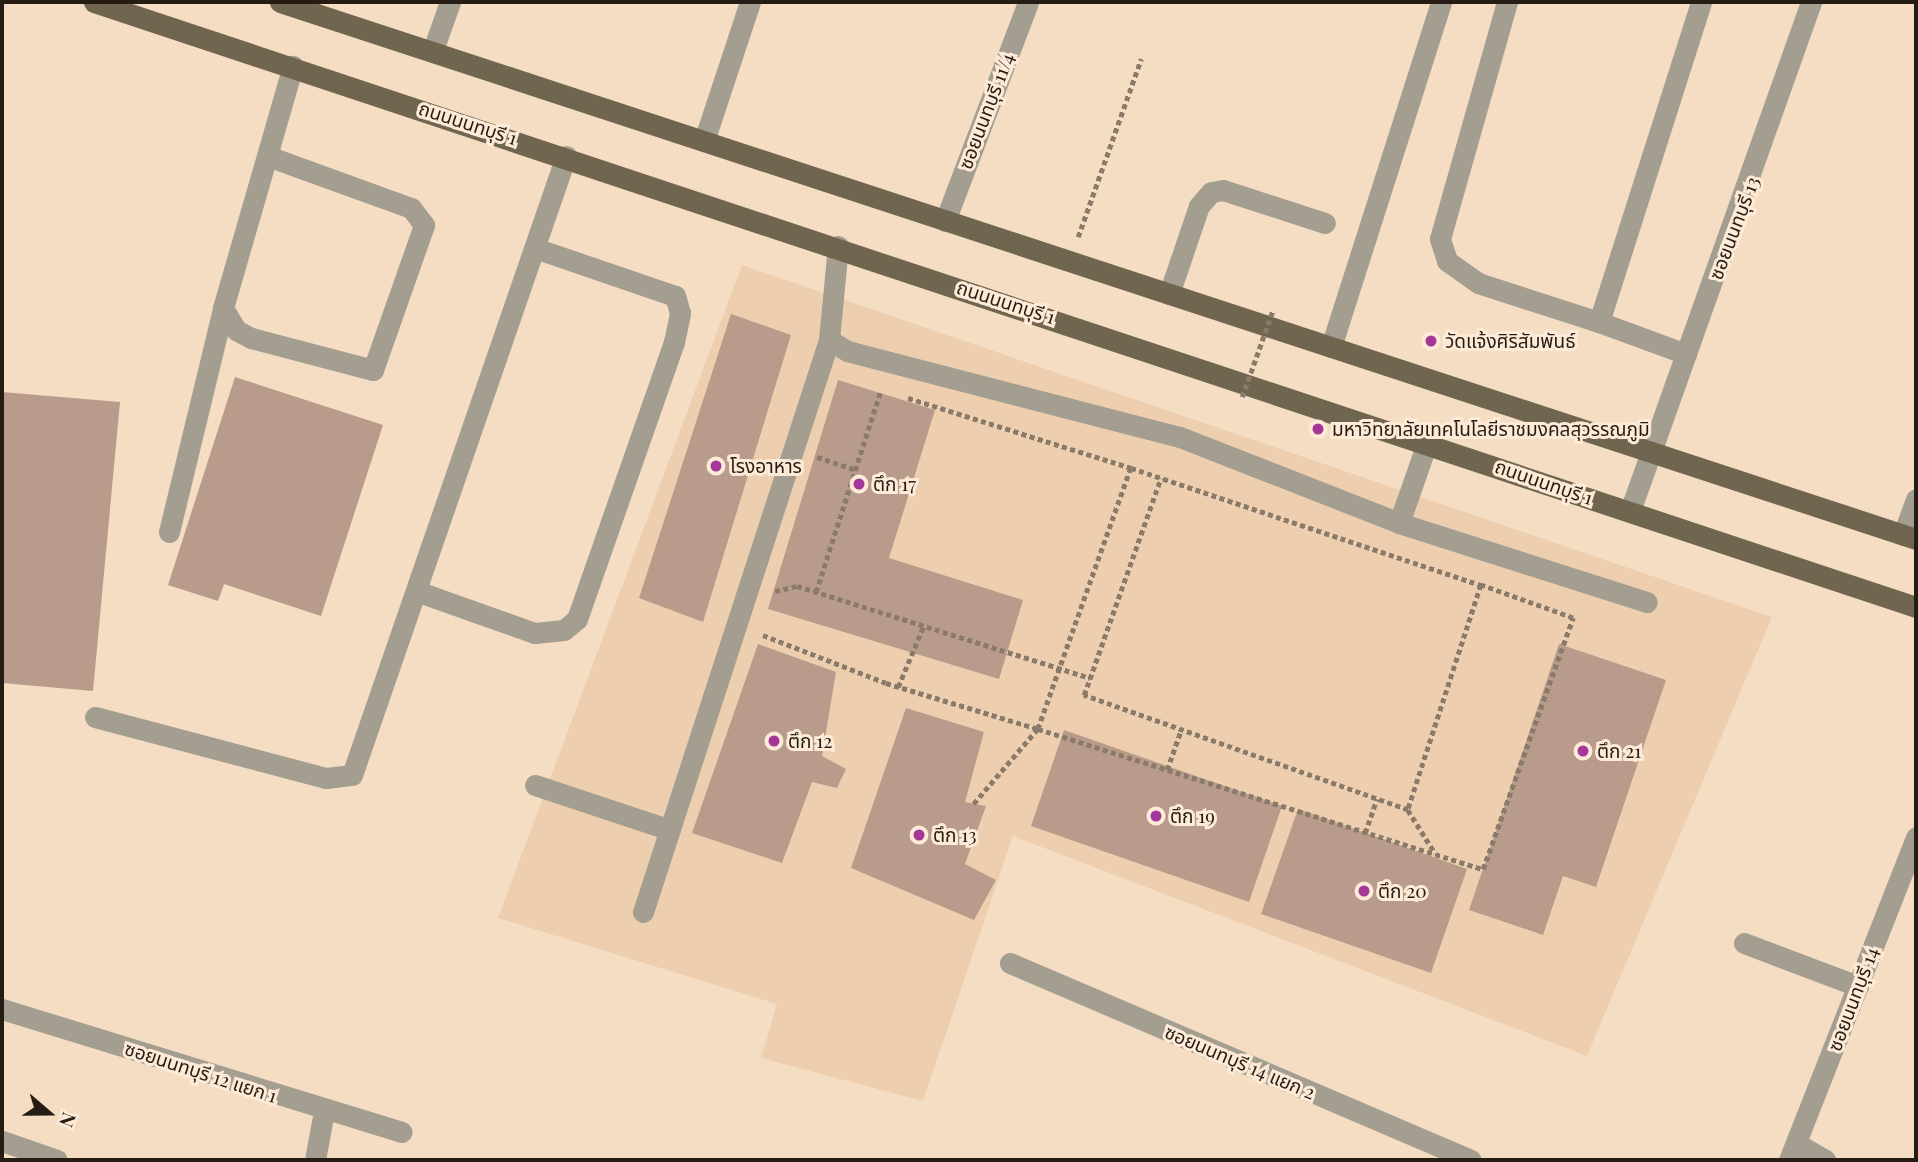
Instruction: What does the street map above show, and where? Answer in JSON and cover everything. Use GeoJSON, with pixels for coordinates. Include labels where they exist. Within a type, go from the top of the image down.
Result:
{"type":"FeatureCollection","features":[{"type":"Feature","properties":{"kind":"main road","name":"ถนนนนทบุรี 1"},"geometry":{"type":"LineString","coordinates":[[94,2],[838,246],[1916,607]]}},
{"type":"Feature","properties":{"kind":"main road"},"geometry":{"type":"LineString","coordinates":[[280,2],[433,50],[1910,537]]}},
{"type":"Feature","properties":{"kind":"street"},"geometry":{"type":"LineString","coordinates":[[433,50],[450,2]]}},
{"type":"Feature","properties":{"kind":"street"},"geometry":{"type":"LineString","coordinates":[[704,141],[750,2]]}},
{"type":"Feature","properties":{"kind":"street","name":"ซอยนนทบุรี 11/4"},"geometry":{"type":"LineString","coordinates":[[945,221],[1028,2]]}},
{"type":"Feature","properties":{"kind":"street"},"geometry":{"type":"LineString","coordinates":[[1331,347],[1441,2]]}},
{"type":"Feature","properties":{"kind":"street"},"geometry":{"type":"LineString","coordinates":[[1507,2],[1440,239],[1447,261],[1478,283],[1599,322],[1686,354]]}},
{"type":"Feature","properties":{"kind":"street"},"geometry":{"type":"LineString","coordinates":[[1599,322],[1701,2]]}},
{"type":"Feature","properties":{"kind":"street","name":"ซอยนนทบุรี 13"},"geometry":{"type":"LineString","coordinates":[[1630,511],[1811,2]]}},
{"type":"Feature","properties":{"kind":"street"},"geometry":{"type":"LineString","coordinates":[[169,532],[223,308],[293,66]]}},
{"type":"Feature","properties":{"kind":"street"},"geometry":{"type":"LineString","coordinates":[[223,308],[236,330],[251,338],[365,373],[373,370],[424,225],[411,208],[267,156]]}},
{"type":"Feature","properties":{"kind":"street"},"geometry":{"type":"LineString","coordinates":[[95,717],[326,778],[352,775],[419,592],[566,156]]}},
{"type":"Feature","properties":{"kind":"street"},"geometry":{"type":"LineString","coordinates":[[1169,294],[1199,206],[1211,192],[1223,190],[1325,223]]}},
{"type":"Feature","properties":{"kind":"street"},"geometry":{"type":"LineString","coordinates":[[643,912],[828,341],[838,246]]}},
{"type":"Feature","properties":{"kind":"street"},"geometry":{"type":"LineString","coordinates":[[419,592],[535,634],[564,630],[577,619],[674,342],[680,313],[675,296],[536,248]]}},
{"type":"Feature","properties":{"kind":"street"},"geometry":{"type":"LineString","coordinates":[[828,341],[847,351],[1180,437],[1399,523],[1647,602]]}},
{"type":"Feature","properties":{"kind":"street"},"geometry":{"type":"LineString","coordinates":[[1399,523],[1427,443]]}},
{"type":"Feature","properties":{"kind":"street"},"geometry":{"type":"LineString","coordinates":[[1910,537],[1916,499]]}},
{"type":"Feature","properties":{"kind":"street"},"geometry":{"type":"LineString","coordinates":[[536,785],[670,830]]}},
{"type":"Feature","properties":{"kind":"street","name":"ซอยนนทบุรี 14"},"geometry":{"type":"LineString","coordinates":[[1793,1152],[1916,837]]}},
{"type":"Feature","properties":{"kind":"street"},"geometry":{"type":"LineString","coordinates":[[1744,943],[1858,986]]}},
{"type":"Feature","properties":{"kind":"street","name":"ซอยนนทบุรี 14 แยก 2"},"geometry":{"type":"LineString","coordinates":[[1010,963],[1471,1160]]}},
{"type":"Feature","properties":{"kind":"street","name":"ซอยนนทบุรี 12 แยก 1"},"geometry":{"type":"LineString","coordinates":[[2,1009],[324,1111],[402,1132]]}},
{"type":"Feature","properties":{"kind":"street"},"geometry":{"type":"LineString","coordinates":[[316,1160],[324,1111]]}},
{"type":"Feature","properties":{"kind":"street"},"geometry":{"type":"LineString","coordinates":[[2,1141],[57,1160]]}},
{"type":"Feature","properties":{"kind":"street"},"geometry":{"type":"LineString","coordinates":[[1793,1152],[1825,1160]]}},
{"type":"Feature","properties":{"kind":"path"},"geometry":{"type":"LineString","coordinates":[[1069,261],[1141,59]]}},
{"type":"Feature","properties":{"kind":"path"},"geometry":{"type":"LineString","coordinates":[[1241,397],[1273,310]]}},
{"type":"Feature","properties":{"kind":"path"},"geometry":{"type":"LineString","coordinates":[[737,625],[898,687],[1483,869],[1573,618],[1131,468],[869,386]]}},
{"type":"Feature","properties":{"kind":"path"},"geometry":{"type":"LineString","coordinates":[[816,592],[881,390]]}},
{"type":"Feature","properties":{"kind":"path"},"geometry":{"type":"LineString","coordinates":[[804,453],[856,470]]}},
{"type":"Feature","properties":{"kind":"path"},"geometry":{"type":"LineString","coordinates":[[974,804],[1038,729],[1131,468]]}},
{"type":"Feature","properties":{"kind":"path"},"geometry":{"type":"LineString","coordinates":[[1161,478],[1084,695],[1408,810],[1436,855]]}},
{"type":"Feature","properties":{"kind":"path"},"geometry":{"type":"LineString","coordinates":[[1408,810],[1481,585]]}},
{"type":"Feature","properties":{"kind":"path"},"geometry":{"type":"LineString","coordinates":[[762,594],[797,586],[1090,678]]}},
{"type":"Feature","properties":{"kind":"path"},"geometry":{"type":"LineString","coordinates":[[898,687],[924,625]]}},
{"type":"Feature","properties":{"kind":"path"},"geometry":{"type":"LineString","coordinates":[[1167,770],[1181,730]]}},
{"type":"Feature","properties":{"kind":"path"},"geometry":{"type":"LineString","coordinates":[[1366,833],[1377,799]]}},
{"type":"Feature","properties":{"kind":"shaded area"},"geometry":{"type":"Polygon","coordinates":[[[742,265],[1772,617],[1587,1056],[1013,836],[923,1101],[761,1058],[777,1004],[498,918],[742,265]]]}},
{"type":"Feature","properties":{"kind":"building","name":"โรงอาหาร"},"geometry":{"type":"Polygon","coordinates":[[[731,314],[791,335],[703,622],[639,598],[731,314]]]}},
{"type":"Feature","properties":{"kind":"building"},"geometry":{"type":"Polygon","coordinates":[[[235,377],[383,425],[321,616],[224,584],[218,601],[168,585],[235,377]]]}},
{"type":"Feature","properties":{"kind":"building","name":"ตึก 17"},"geometry":{"type":"Polygon","coordinates":[[[838,380],[935,410],[889,558],[1023,600],[999,679],[768,609],[838,380]]]}},
{"type":"Feature","properties":{"kind":"building"},"geometry":{"type":"Polygon","coordinates":[[[2,392],[120,402],[93,691],[2,683],[2,392]]]}},
{"type":"Feature","properties":{"kind":"building","name":"ตึก 12"},"geometry":{"type":"Polygon","coordinates":[[[758,644],[836,672],[822,756],[846,769],[837,788],[812,782],[782,863],[692,833],[758,644]]]}},
{"type":"Feature","properties":{"kind":"building","name":"ตึก 21"},"geometry":{"type":"Polygon","coordinates":[[[1559,644],[1666,680],[1596,887],[1563,876],[1543,935],[1469,910],[1559,644]]]}},
{"type":"Feature","properties":{"kind":"building","name":"ตึก 13"},"geometry":{"type":"Polygon","coordinates":[[[906,708],[984,732],[965,802],[986,806],[965,864],[996,880],[974,920],[851,868],[906,708]]]}},
{"type":"Feature","properties":{"kind":"building","name":"ตึก 19"},"geometry":{"type":"Polygon","coordinates":[[[1064,730],[1282,806],[1249,902],[1031,826],[1064,730]]]}},
{"type":"Feature","properties":{"kind":"building","name":"ตึก 20"},"geometry":{"type":"Polygon","coordinates":[[[1298,809],[1467,869],[1431,973],[1261,914],[1298,809]]]}},
{"type":"Feature","properties":{"kind":"place","name":"วัดแจ้งศิริสัมพันธ์"},"geometry":{"type":"Point","coordinates":[1431,341]}},
{"type":"Feature","properties":{"kind":"place","name":"มหาวิทยาลัยเทคโนโลยีราชมงคลสุวรรณภูมิ"},"geometry":{"type":"Point","coordinates":[1318,429]}},
{"type":"Feature","properties":{"kind":"place","name":"โรงอาหาร"},"geometry":{"type":"Point","coordinates":[716,466]}},
{"type":"Feature","properties":{"kind":"place","name":"ตึก 17"},"geometry":{"type":"Point","coordinates":[859,484]}},
{"type":"Feature","properties":{"kind":"place","name":"ตึก 12"},"geometry":{"type":"Point","coordinates":[774,741]}},
{"type":"Feature","properties":{"kind":"place","name":"ตึก 21"},"geometry":{"type":"Point","coordinates":[1583,751]}},
{"type":"Feature","properties":{"kind":"place","name":"ตึก 19"},"geometry":{"type":"Point","coordinates":[1156,816]}},
{"type":"Feature","properties":{"kind":"place","name":"ตึก 13"},"geometry":{"type":"Point","coordinates":[919,835]}},
{"type":"Feature","properties":{"kind":"place","name":"ตึก 20"},"geometry":{"type":"Point","coordinates":[1364,891]}}]}
